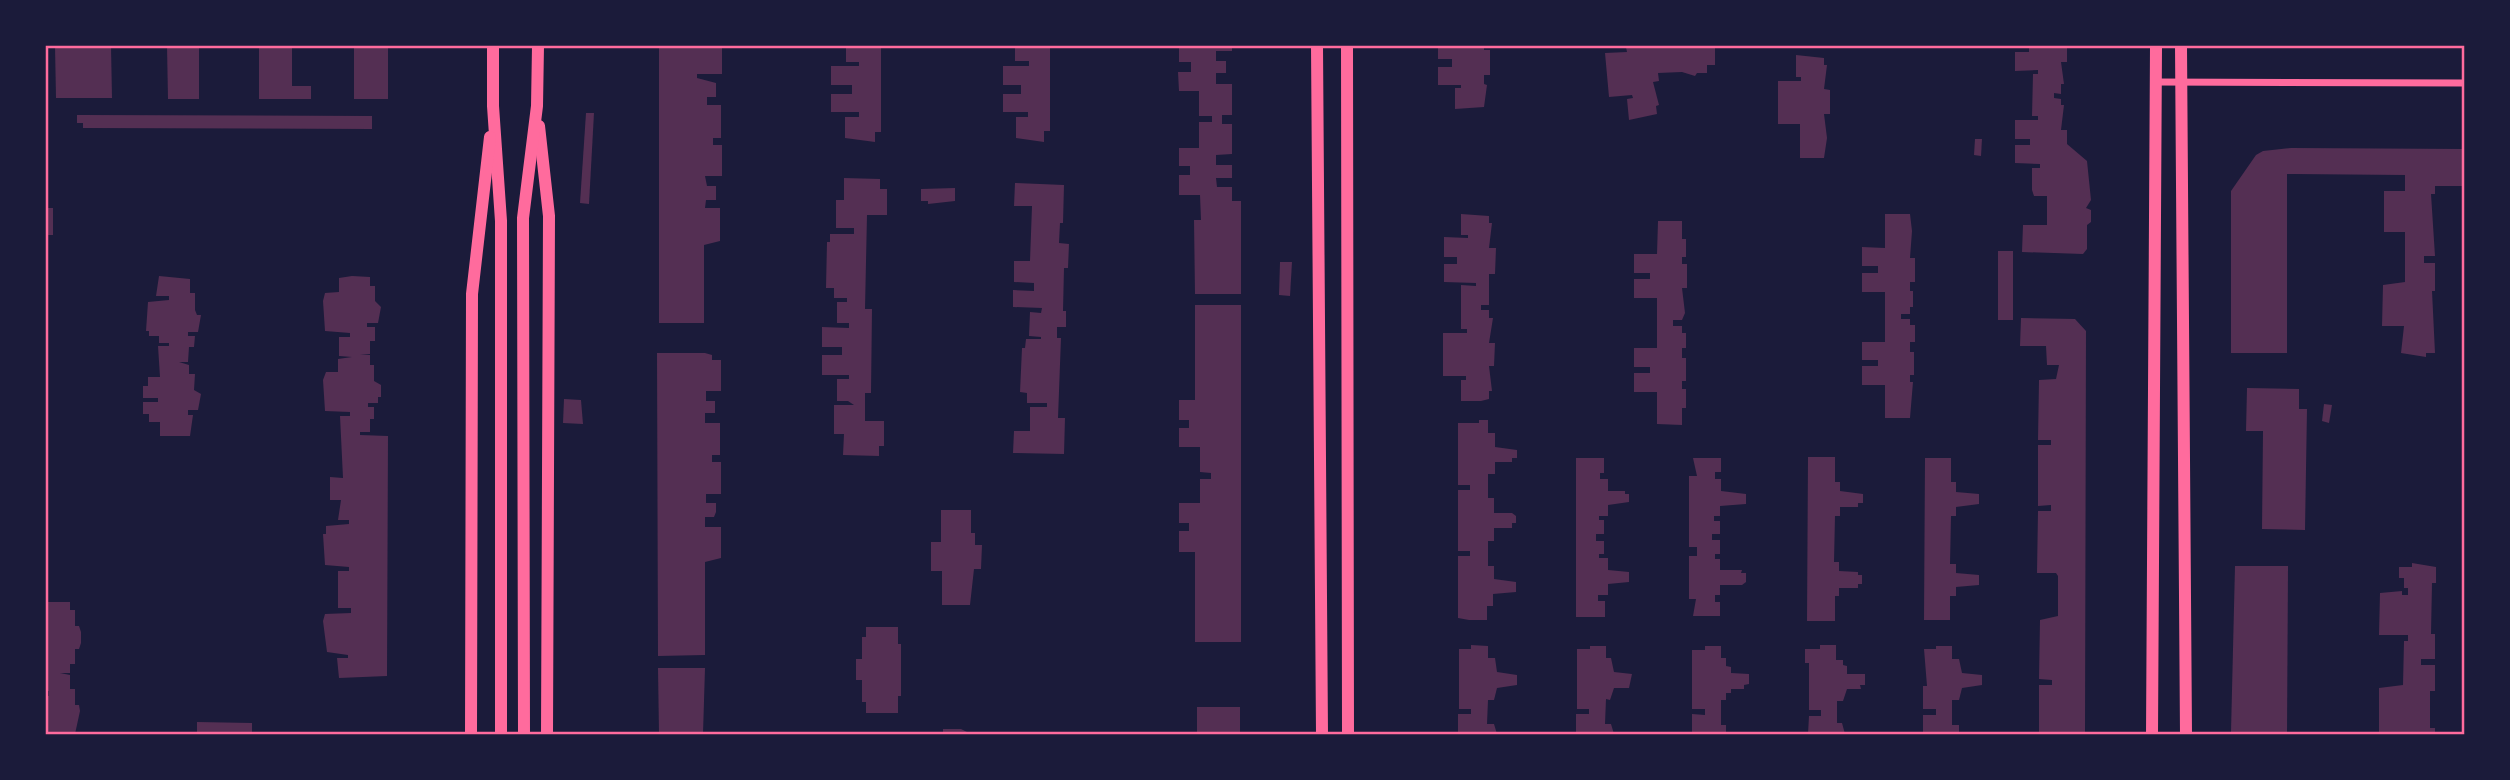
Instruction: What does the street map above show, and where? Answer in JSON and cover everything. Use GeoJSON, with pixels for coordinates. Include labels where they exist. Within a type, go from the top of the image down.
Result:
{"type":"FeatureCollection","features":[{"type":"Feature","properties":{"kind":"street"},"geometry":{"type":"LineString","coordinates":[[493,46],[493,106],[501,221],[501,734]]}},
{"type":"Feature","properties":{"kind":"street"},"geometry":{"type":"LineString","coordinates":[[524,734],[523,218],[537,106],[538,46]]}},
{"type":"Feature","properties":{"kind":"street"},"geometry":{"type":"LineString","coordinates":[[1317,46],[1322,734]]}},
{"type":"Feature","properties":{"kind":"street"},"geometry":{"type":"LineString","coordinates":[[1347,46],[1348,734]]}},
{"type":"Feature","properties":{"kind":"street"},"geometry":{"type":"LineString","coordinates":[[2152,734],[2156,46]]}},
{"type":"Feature","properties":{"kind":"street"},"geometry":{"type":"LineString","coordinates":[[2181,46],[2186,734]]}},
{"type":"Feature","properties":{"kind":"street"},"geometry":{"type":"LineString","coordinates":[[2156,82],[2465,83]]}},
{"type":"Feature","properties":{"kind":"street"},"geometry":{"type":"LineString","coordinates":[[471,734],[472,294],[493,106]]}},
{"type":"Feature","properties":{"kind":"street"},"geometry":{"type":"LineString","coordinates":[[537,106],[549,216],[547,734]]}},
{"type":"Feature","properties":{"kind":"building"},"geometry":{"type":"Polygon","coordinates":[[[55,46],[111,46],[112,98],[56,98],[55,46]]]}},
{"type":"Feature","properties":{"kind":"building"},"geometry":{"type":"Polygon","coordinates":[[[167,46],[199,46],[199,99],[168,99],[167,46]]]}},
{"type":"Feature","properties":{"kind":"building"},"geometry":{"type":"Polygon","coordinates":[[[259,46],[292,46],[292,86],[311,86],[311,99],[259,99],[259,46]]]}},
{"type":"Feature","properties":{"kind":"building"},"geometry":{"type":"Polygon","coordinates":[[[354,46],[388,46],[388,99],[354,99],[354,46]]]}},
{"type":"Feature","properties":{"kind":"building"},"geometry":{"type":"Polygon","coordinates":[[[659,46],[722,46],[722,74],[697,74],[697,78],[716,83],[716,97],[707,97],[707,105],[721,105],[721,138],[713,138],[713,145],[722,145],[722,176],[705,176],[707,186],[716,186],[716,200],[706,200],[705,208],[720,208],[720,241],[704,245],[704,323],[659,323],[659,46]]]}},
{"type":"Feature","properties":{"kind":"building"},"geometry":{"type":"Polygon","coordinates":[[[846,46],[881,47],[881,132],[875,132],[875,142],[845,138],[845,117],[859,117],[859,112],[831,112],[831,94],[852,94],[852,85],[831,85],[831,66],[859,66],[859,62],[846,62],[846,46]]]}},
{"type":"Feature","properties":{"kind":"building"},"geometry":{"type":"Polygon","coordinates":[[[1015,46],[1050,47],[1050,131],[1044,131],[1044,142],[1016,138],[1016,117],[1028,117],[1028,112],[1003,112],[1003,94],[1021,94],[1021,85],[1003,85],[1003,66],[1029,66],[1029,61],[1015,61],[1015,46]]]}},
{"type":"Feature","properties":{"kind":"building"},"geometry":{"type":"Polygon","coordinates":[[[1179,46],[1232,46],[1232,51],[1216,51],[1216,61],[1226,61],[1226,73],[1216,73],[1216,84],[1232,84],[1232,115],[1222,115],[1222,124],[1232,124],[1232,154],[1216,155],[1216,165],[1232,165],[1232,178],[1216,178],[1217,187],[1232,187],[1232,201],[1241,201],[1241,294],[1195,294],[1194,220],[1201,220],[1200,195],[1179,195],[1179,175],[1190,175],[1190,166],[1179,166],[1179,148],[1199,148],[1199,122],[1212,122],[1212,116],[1199,116],[1199,91],[1179,91],[1178,72],[1191,72],[1191,62],[1179,62],[1179,46]]]}},
{"type":"Feature","properties":{"kind":"building"},"geometry":{"type":"Polygon","coordinates":[[[1438,46],[1484,46],[1484,50],[1490,50],[1490,75],[1484,75],[1484,84],[1487,85],[1484,107],[1455,109],[1455,88],[1461,88],[1461,85],[1438,85],[1438,67],[1452,67],[1452,59],[1438,59],[1438,46]]]}},
{"type":"Feature","properties":{"kind":"building"},"geometry":{"type":"Polygon","coordinates":[[[1620,46],[1715,46],[1715,65],[1707,65],[1707,73],[1697,73],[1695,76],[1682,72],[1658,73],[1659,81],[1653,82],[1659,105],[1656,106],[1657,114],[1629,120],[1627,99],[1633,98],[1632,95],[1609,97],[1605,53],[1627,52],[1626,47],[1620,46]]]}},
{"type":"Feature","properties":{"kind":"building"},"geometry":{"type":"Polygon","coordinates":[[[2029,46],[2067,46],[2067,62],[2061,62],[2064,84],[2061,84],[2061,94],[2054,93],[2054,98],[2061,99],[2061,105],[2064,105],[2061,130],[2067,130],[2067,144],[2087,161],[2091,200],[2086,208],[2091,210],[2091,222],[2087,225],[2087,249],[2083,254],[2022,252],[2023,225],[2047,225],[2047,196],[2034,196],[2032,190],[2032,168],[2040,168],[2040,164],[2015,163],[2015,145],[2030,145],[2030,139],[2015,139],[2015,120],[2038,120],[2038,116],[2032,116],[2033,74],[2038,74],[2038,70],[2015,71],[2015,52],[2029,52],[2029,46]]]}},
{"type":"Feature","properties":{"kind":"building"},"geometry":{"type":"Polygon","coordinates":[[[1796,55],[1824,58],[1824,65],[1827,65],[1824,89],[1830,90],[1830,114],[1824,114],[1827,138],[1824,158],[1800,158],[1800,124],[1778,124],[1778,81],[1801,81],[1801,77],[1796,77],[1796,55]]]}},
{"type":"Feature","properties":{"kind":"building"},"geometry":{"type":"Polygon","coordinates":[[[586,113],[594,113],[589,204],[580,203],[586,113]]]}},
{"type":"Feature","properties":{"kind":"building"},"geometry":{"type":"Polygon","coordinates":[[[77,115],[372,116],[372,129],[83,128],[83,123],[77,123],[77,115]]]}},
{"type":"Feature","properties":{"kind":"building"},"geometry":{"type":"Polygon","coordinates":[[[1975,139],[1982,139],[1981,156],[1974,155],[1975,139]]]}},
{"type":"Feature","properties":{"kind":"building"},"geometry":{"type":"Polygon","coordinates":[[[2291,148],[2464,149],[2464,186],[2435,186],[2435,194],[2431,194],[2435,256],[2424,256],[2424,263],[2435,263],[2435,291],[2432,291],[2435,353],[2426,353],[2426,357],[2401,353],[2404,326],[2382,326],[2383,285],[2405,282],[2405,232],[2384,232],[2384,191],[2405,191],[2405,175],[2287,174],[2287,353],[2231,353],[2231,191],[2256,155],[2263,151],[2291,148]]]}},
{"type":"Feature","properties":{"kind":"building"},"geometry":{"type":"Polygon","coordinates":[[[844,178],[880,179],[880,189],[887,189],[887,215],[867,215],[865,309],[872,309],[871,393],[865,393],[865,421],[884,421],[884,446],[879,446],[879,456],[843,455],[844,434],[834,434],[834,405],[854,405],[848,401],[837,401],[837,379],[849,379],[849,375],[822,375],[822,355],[842,355],[842,347],[822,347],[822,327],[849,328],[849,323],[837,323],[837,302],[847,302],[847,298],[834,298],[834,288],[826,288],[827,242],[830,242],[830,234],[854,234],[854,228],[836,228],[836,200],[844,200],[844,178]]]}},
{"type":"Feature","properties":{"kind":"building"},"geometry":{"type":"Polygon","coordinates":[[[1015,183],[1064,185],[1063,223],[1060,223],[1059,243],[1069,244],[1068,268],[1064,268],[1063,311],[1066,311],[1066,327],[1057,327],[1057,338],[1061,338],[1058,418],[1065,418],[1064,454],[1013,453],[1014,431],[1030,431],[1030,407],[1047,407],[1047,403],[1027,403],[1027,393],[1020,392],[1022,348],[1025,348],[1026,339],[1041,339],[1029,336],[1030,312],[1041,313],[1042,308],[1013,307],[1013,290],[1034,291],[1034,283],[1014,282],[1014,261],[1030,261],[1032,206],[1014,206],[1015,183]]]}},
{"type":"Feature","properties":{"kind":"building"},"geometry":{"type":"Polygon","coordinates":[[[955,188],[955,201],[928,204],[928,201],[921,201],[921,189],[955,188]]]}},
{"type":"Feature","properties":{"kind":"building"},"geometry":{"type":"Polygon","coordinates":[[[46,208],[53,208],[53,235],[46,235],[46,208]]]}},
{"type":"Feature","properties":{"kind":"building"},"geometry":{"type":"Polygon","coordinates":[[[1461,214],[1489,216],[1489,223],[1492,223],[1489,248],[1496,248],[1495,274],[1489,274],[1489,305],[1481,305],[1481,310],[1489,310],[1489,318],[1493,318],[1489,343],[1495,343],[1494,366],[1489,366],[1492,391],[1489,391],[1489,399],[1481,401],[1461,401],[1461,380],[1466,380],[1466,376],[1443,376],[1443,333],[1467,333],[1467,329],[1461,329],[1461,285],[1476,286],[1476,283],[1444,282],[1444,264],[1457,264],[1457,257],[1444,257],[1444,237],[1468,238],[1468,235],[1461,235],[1461,214]]]}},
{"type":"Feature","properties":{"kind":"building"},"geometry":{"type":"Polygon","coordinates":[[[1885,214],[1910,214],[1910,258],[1915,258],[1915,282],[1910,282],[1913,307],[1910,307],[1910,314],[1901,314],[1901,319],[1910,319],[1910,325],[1915,325],[1915,342],[1910,342],[1910,352],[1914,352],[1914,375],[1910,375],[1910,382],[1913,382],[1910,418],[1885,418],[1885,385],[1862,385],[1862,366],[1878,366],[1878,360],[1862,360],[1862,342],[1885,342],[1885,292],[1862,292],[1862,273],[1878,273],[1878,266],[1862,266],[1862,247],[1885,248],[1885,214]]]}},
{"type":"Feature","properties":{"kind":"building"},"geometry":{"type":"Polygon","coordinates":[[[1658,221],[1682,221],[1682,239],[1686,239],[1686,257],[1682,257],[1682,264],[1687,264],[1687,288],[1682,288],[1685,313],[1682,320],[1673,320],[1673,326],[1682,326],[1682,333],[1686,333],[1686,348],[1682,348],[1682,358],[1686,358],[1686,381],[1682,381],[1682,389],[1686,389],[1686,408],[1682,408],[1682,425],[1657,424],[1657,392],[1634,392],[1634,373],[1650,373],[1650,367],[1634,367],[1634,348],[1657,348],[1657,298],[1634,298],[1634,279],[1650,279],[1650,273],[1634,273],[1634,254],[1657,254],[1658,221]]]}},
{"type":"Feature","properties":{"kind":"building"},"geometry":{"type":"Polygon","coordinates":[[[1998,251],[2013,251],[2013,320],[1998,320],[1998,251]]]}},
{"type":"Feature","properties":{"kind":"building"},"geometry":{"type":"Polygon","coordinates":[[[1280,262],[1292,262],[1290,296],[1279,295],[1280,262]]]}},
{"type":"Feature","properties":{"kind":"building"},"geometry":{"type":"Polygon","coordinates":[[[159,276],[190,279],[190,293],[195,293],[195,310],[197,315],[201,315],[198,332],[188,332],[188,336],[195,336],[194,347],[189,347],[188,362],[179,362],[189,365],[189,374],[195,374],[194,390],[201,394],[198,410],[188,410],[188,415],[193,415],[190,436],[160,436],[160,422],[149,422],[149,414],[143,414],[143,402],[158,402],[158,398],[143,398],[143,386],[148,386],[148,377],[160,377],[158,346],[169,346],[169,343],[159,343],[159,336],[149,336],[149,331],[146,331],[148,302],[169,300],[169,296],[156,296],[159,276]]]}},
{"type":"Feature","properties":{"kind":"building"},"geometry":{"type":"Polygon","coordinates":[[[370,277],[370,286],[375,286],[375,301],[381,307],[378,323],[367,323],[367,327],[375,327],[375,341],[370,341],[370,354],[360,354],[370,355],[370,365],[374,365],[374,381],[381,385],[381,397],[378,397],[378,403],[368,403],[368,407],[374,407],[374,419],[370,419],[370,432],[360,432],[360,435],[388,436],[387,676],[339,678],[337,658],[348,658],[348,655],[327,652],[323,621],[325,614],[351,613],[351,608],[338,608],[338,571],[349,571],[349,567],[325,565],[323,534],[326,534],[326,526],[349,524],[349,520],[338,520],[341,500],[330,500],[330,477],[343,478],[340,416],[350,416],[350,412],[325,411],[323,380],[326,372],[338,372],[338,359],[352,357],[339,356],[339,337],[350,337],[350,333],[325,331],[323,301],[325,293],[339,292],[339,278],[370,277]]]}},
{"type":"Feature","properties":{"kind":"building"},"geometry":{"type":"Polygon","coordinates":[[[1195,305],[1241,305],[1241,642],[1195,642],[1195,552],[1179,552],[1179,531],[1189,531],[1189,523],[1179,523],[1179,503],[1200,503],[1200,479],[1211,479],[1211,473],[1200,472],[1200,447],[1179,447],[1179,428],[1189,428],[1189,420],[1179,420],[1179,400],[1195,400],[1195,305]]]}},
{"type":"Feature","properties":{"kind":"building"},"geometry":{"type":"Polygon","coordinates":[[[2021,318],[2075,319],[2086,331],[2085,734],[2039,734],[2039,685],[2052,685],[2052,680],[2039,679],[2040,620],[2058,616],[2058,576],[2056,573],[2037,573],[2038,511],[2051,511],[2051,505],[2038,506],[2038,445],[2051,445],[2051,440],[2038,440],[2039,380],[2056,379],[2059,365],[2047,365],[2046,346],[2020,346],[2021,318]]]}},
{"type":"Feature","properties":{"kind":"building"},"geometry":{"type":"Polygon","coordinates":[[[657,353],[705,353],[712,355],[712,360],[721,360],[721,391],[706,391],[706,401],[715,401],[715,413],[705,413],[705,423],[720,423],[720,455],[712,455],[712,462],[721,462],[721,494],[706,494],[706,503],[716,503],[716,512],[714,517],[705,517],[705,527],[721,527],[721,558],[705,562],[705,655],[658,656],[657,353]]]}},
{"type":"Feature","properties":{"kind":"building"},"geometry":{"type":"Polygon","coordinates":[[[2247,388],[2299,389],[2299,409],[2307,409],[2305,530],[2262,529],[2263,431],[2246,431],[2247,388]]]}},
{"type":"Feature","properties":{"kind":"building"},"geometry":{"type":"Polygon","coordinates":[[[564,399],[581,400],[583,424],[563,423],[564,399]]]}},
{"type":"Feature","properties":{"kind":"building"},"geometry":{"type":"Polygon","coordinates":[[[2324,404],[2332,405],[2329,423],[2322,421],[2324,404]]]}},
{"type":"Feature","properties":{"kind":"building"},"geometry":{"type":"Polygon","coordinates":[[[1479,420],[1488,420],[1488,433],[1495,433],[1495,447],[1517,450],[1517,458],[1512,458],[1512,462],[1495,462],[1495,474],[1488,474],[1488,498],[1494,498],[1494,513],[1512,513],[1516,516],[1516,523],[1512,523],[1512,528],[1494,528],[1494,541],[1488,541],[1488,566],[1494,566],[1494,579],[1516,582],[1516,592],[1493,594],[1493,606],[1487,606],[1487,620],[1469,620],[1458,618],[1458,556],[1470,556],[1470,551],[1458,551],[1458,490],[1470,490],[1470,485],[1458,485],[1458,423],[1479,423],[1479,420]]]}},
{"type":"Feature","properties":{"kind":"building"},"geometry":{"type":"Polygon","coordinates":[[[1808,457],[1835,457],[1835,482],[1840,482],[1840,491],[1863,494],[1863,503],[1858,503],[1858,507],[1840,507],[1840,516],[1835,516],[1834,562],[1839,562],[1839,571],[1858,572],[1858,575],[1862,575],[1862,584],[1858,584],[1858,588],[1839,588],[1839,596],[1835,596],[1835,621],[1807,621],[1808,457]]]}},
{"type":"Feature","properties":{"kind":"building"},"geometry":{"type":"Polygon","coordinates":[[[1576,458],[1604,458],[1604,473],[1600,473],[1600,479],[1608,479],[1608,491],[1625,491],[1625,494],[1629,494],[1629,502],[1608,505],[1608,516],[1599,516],[1599,520],[1604,520],[1604,534],[1596,534],[1596,541],[1604,541],[1604,554],[1599,554],[1599,558],[1608,558],[1608,570],[1629,572],[1629,582],[1608,584],[1608,595],[1598,595],[1598,601],[1605,601],[1605,617],[1576,617],[1576,458]]]}},
{"type":"Feature","properties":{"kind":"building"},"geometry":{"type":"Polygon","coordinates":[[[1693,458],[1721,458],[1721,472],[1715,472],[1715,479],[1721,479],[1721,491],[1746,494],[1746,504],[1720,506],[1720,516],[1714,516],[1714,521],[1720,521],[1720,534],[1712,534],[1712,540],[1720,540],[1720,554],[1715,554],[1715,559],[1720,559],[1720,570],[1742,570],[1741,573],[1746,573],[1746,582],[1742,585],[1720,585],[1720,595],[1715,595],[1715,602],[1720,602],[1720,616],[1693,616],[1696,599],[1689,599],[1689,556],[1697,556],[1697,547],[1689,547],[1689,476],[1697,476],[1693,458]]]}},
{"type":"Feature","properties":{"kind":"building"},"geometry":{"type":"Polygon","coordinates":[[[1925,458],[1951,458],[1951,482],[1956,482],[1956,492],[1979,494],[1979,504],[1956,507],[1956,516],[1951,516],[1950,564],[1956,564],[1956,573],[1979,575],[1979,585],[1956,587],[1956,596],[1950,596],[1950,620],[1924,620],[1925,458]]]}},
{"type":"Feature","properties":{"kind":"building"},"geometry":{"type":"Polygon","coordinates":[[[941,510],[971,510],[971,533],[975,533],[975,545],[982,545],[981,569],[974,569],[970,605],[942,605],[942,571],[931,571],[931,542],[941,542],[941,510]]]}},
{"type":"Feature","properties":{"kind":"building"},"geometry":{"type":"Polygon","coordinates":[[[2412,563],[2436,567],[2436,583],[2432,583],[2431,634],[2435,634],[2435,659],[2421,659],[2421,665],[2435,665],[2435,691],[2430,691],[2430,728],[2435,728],[2435,734],[2379,734],[2379,688],[2403,685],[2404,641],[2408,641],[2408,635],[2379,635],[2380,593],[2402,591],[2402,595],[2408,595],[2408,588],[2404,588],[2404,578],[2399,578],[2399,567],[2412,567],[2412,563]]]}},
{"type":"Feature","properties":{"kind":"building"},"geometry":{"type":"Polygon","coordinates":[[[2235,566],[2288,566],[2287,734],[2231,732],[2235,566]]]}},
{"type":"Feature","properties":{"kind":"building"},"geometry":{"type":"Polygon","coordinates":[[[46,602],[70,602],[70,610],[75,610],[75,626],[79,626],[81,632],[79,649],[75,649],[75,664],[70,664],[70,673],[60,673],[70,675],[70,689],[75,689],[75,705],[79,705],[75,734],[46,734],[46,696],[49,696],[49,691],[46,691],[46,602]]]}},
{"type":"Feature","properties":{"kind":"building"},"geometry":{"type":"Polygon","coordinates":[[[866,627],[898,627],[898,644],[901,644],[901,696],[898,696],[898,713],[866,713],[866,702],[862,702],[862,680],[856,680],[856,659],[862,659],[862,637],[866,637],[866,627]]]}},
{"type":"Feature","properties":{"kind":"building"},"geometry":{"type":"Polygon","coordinates":[[[1471,645],[1488,646],[1488,658],[1495,658],[1497,672],[1517,675],[1517,685],[1497,688],[1494,700],[1488,700],[1487,724],[1494,724],[1497,734],[1458,734],[1458,714],[1471,714],[1471,709],[1459,709],[1459,649],[1471,649],[1471,645]]]}},
{"type":"Feature","properties":{"kind":"building"},"geometry":{"type":"Polygon","coordinates":[[[1820,645],[1836,645],[1836,660],[1843,660],[1843,665],[1847,666],[1847,674],[1865,674],[1865,685],[1860,685],[1861,689],[1847,689],[1843,701],[1837,701],[1837,723],[1842,723],[1845,734],[1808,734],[1809,716],[1821,716],[1821,710],[1809,710],[1809,663],[1805,663],[1805,649],[1820,649],[1820,645]]]}},
{"type":"Feature","properties":{"kind":"building"},"geometry":{"type":"Polygon","coordinates":[[[1590,646],[1606,646],[1606,658],[1611,658],[1614,672],[1632,674],[1629,688],[1614,688],[1610,700],[1606,699],[1605,724],[1611,724],[1614,734],[1576,734],[1576,714],[1589,714],[1589,709],[1577,709],[1577,649],[1590,649],[1590,646]]]}},
{"type":"Feature","properties":{"kind":"building"},"geometry":{"type":"Polygon","coordinates":[[[1705,646],[1721,646],[1721,658],[1726,658],[1726,666],[1731,667],[1731,673],[1749,674],[1749,684],[1744,685],[1744,689],[1731,689],[1731,693],[1726,693],[1726,700],[1721,700],[1721,725],[1726,725],[1726,734],[1692,734],[1692,714],[1705,715],[1705,709],[1692,709],[1692,650],[1705,650],[1705,646]]]}},
{"type":"Feature","properties":{"kind":"building"},"geometry":{"type":"Polygon","coordinates":[[[1936,646],[1952,646],[1952,659],[1959,659],[1962,673],[1982,675],[1982,685],[1962,688],[1959,700],[1952,700],[1952,725],[1959,725],[1959,734],[1923,734],[1923,715],[1936,715],[1936,709],[1923,709],[1923,686],[1927,686],[1924,649],[1936,649],[1936,646]]]}},
{"type":"Feature","properties":{"kind":"building"},"geometry":{"type":"Polygon","coordinates":[[[658,668],[705,668],[703,734],[659,734],[658,668]]]}},
{"type":"Feature","properties":{"kind":"building"},"geometry":{"type":"Polygon","coordinates":[[[1197,707],[1240,707],[1240,734],[1197,734],[1197,707]]]}},
{"type":"Feature","properties":{"kind":"building"},"geometry":{"type":"Polygon","coordinates":[[[197,722],[252,723],[252,734],[197,734],[197,722]]]}},
{"type":"Feature","properties":{"kind":"building"},"geometry":{"type":"Polygon","coordinates":[[[943,729],[961,729],[971,734],[943,734],[943,729]]]}}]}
